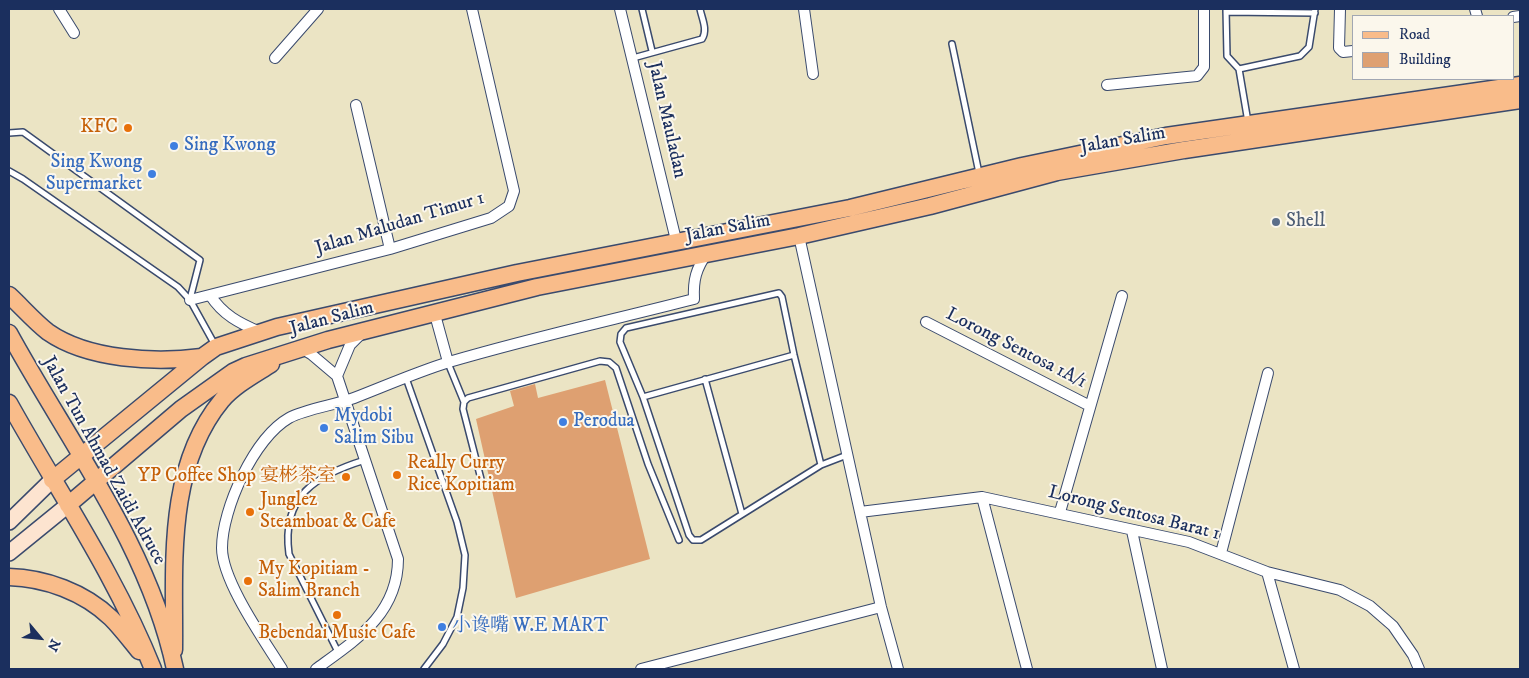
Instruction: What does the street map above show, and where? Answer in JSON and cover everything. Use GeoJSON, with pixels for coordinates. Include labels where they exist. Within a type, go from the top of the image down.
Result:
{"type":"FeatureCollection","features":[{"type":"Feature","properties":{"kind":"main road","name":"Jalan Salim"},"geometry":{"type":"LineString","coordinates":[[52,480],[216,347],[277,327],[517,273],[676,240],[850,208],[980,176],[1166,136],[1520,85]]}},
{"type":"Feature","properties":{"kind":"main road","name":"Jalan Salim"},"geometry":{"type":"LineString","coordinates":[[68,505],[181,409],[233,372],[296,349],[537,287],[798,236],[930,206],[1057,172],[1184,150],[1520,100]]}},
{"type":"Feature","properties":{"kind":"main road"},"geometry":{"type":"LineString","coordinates":[[9,294],[48,332],[69,343],[107,354],[143,359],[178,360],[202,357]]}},
{"type":"Feature","properties":{"kind":"main road","name":"Jalan Tun Ahmad Zaidi Adruce"},"geometry":{"type":"LineString","coordinates":[[9,333],[96,482],[149,586],[174,666]]}},
{"type":"Feature","properties":{"kind":"main road"},"geometry":{"type":"LineString","coordinates":[[174,666],[175,557],[178,508],[186,470],[201,435],[222,401],[239,384],[296,349]]}},
{"type":"Feature","properties":{"kind":"main road"},"geometry":{"type":"LineString","coordinates":[[9,403],[68,505],[128,615],[153,669]]}},
{"type":"Feature","properties":{"kind":"main road"},"geometry":{"type":"LineString","coordinates":[[9,577],[27,578],[61,586],[86,600],[110,617],[153,669]]}},
{"type":"Feature","properties":{"kind":"street"},"geometry":{"type":"LineString","coordinates":[[59,9],[74,33]]}},
{"type":"Feature","properties":{"kind":"street","name":"Jalan Maludan Timur 1"},"geometry":{"type":"LineString","coordinates":[[190,300],[390,249],[491,218],[509,206],[514,191],[472,9]]}},
{"type":"Feature","properties":{"kind":"street","name":"Jalan Mauladan"},"geometry":{"type":"LineString","coordinates":[[620,9],[676,240]]}},
{"type":"Feature","properties":{"kind":"street"},"geometry":{"type":"LineString","coordinates":[[804,9],[813,74]]}},
{"type":"Feature","properties":{"kind":"street"},"geometry":{"type":"LineString","coordinates":[[1106,85],[1197,76],[1204,67],[1204,9]]}},
{"type":"Feature","properties":{"kind":"street"},"geometry":{"type":"LineString","coordinates":[[1340,9],[1339,48],[1343,52],[1351,51]]}},
{"type":"Feature","properties":{"kind":"street"},"geometry":{"type":"LineString","coordinates":[[274,58],[311,11]]}},
{"type":"Feature","properties":{"kind":"street"},"geometry":{"type":"LineString","coordinates":[[356,105],[390,249]]}},
{"type":"Feature","properties":{"kind":"street"},"geometry":{"type":"LineString","coordinates":[[798,236],[881,606],[898,669]]}},
{"type":"Feature","properties":{"kind":"street"},"geometry":{"type":"LineString","coordinates":[[282,669],[227,572],[222,549],[225,524],[236,491],[252,458],[268,436],[289,418],[346,401],[448,362],[694,299],[693,283],[696,267],[707,253]]}},
{"type":"Feature","properties":{"kind":"street"},"geometry":{"type":"LineString","coordinates":[[210,295],[218,306],[234,321],[260,332]]}},
{"type":"Feature","properties":{"kind":"street"},"geometry":{"type":"LineString","coordinates":[[1060,512],[1122,296]]}},
{"type":"Feature","properties":{"kind":"street"},"geometry":{"type":"LineString","coordinates":[[434,312],[448,362]]}},
{"type":"Feature","properties":{"kind":"street","name":"Lorong Sentosa 1A/1"},"geometry":{"type":"LineString","coordinates":[[926,322],[1090,406]]}},
{"type":"Feature","properties":{"kind":"street"},"geometry":{"type":"LineString","coordinates":[[337,376],[350,345],[365,330]]}},
{"type":"Feature","properties":{"kind":"street"},"geometry":{"type":"LineString","coordinates":[[296,349],[311,354],[337,376],[398,559],[398,577],[391,597],[378,618],[316,669]]}},
{"type":"Feature","properties":{"kind":"street"},"geometry":{"type":"LineString","coordinates":[[1221,553],[1268,374]]}},
{"type":"Feature","properties":{"kind":"street","name":"Jalan Salim"},"geometry":{"type":"LineString","coordinates":[[9,522],[52,480]]}},
{"type":"Feature","properties":{"kind":"street"},"geometry":{"type":"LineString","coordinates":[[982,497],[1027,669]]}},
{"type":"Feature","properties":{"kind":"street","name":"Lorong Sentosa Barat 1"},"geometry":{"type":"LineString","coordinates":[[860,512],[982,497],[1060,512],[1132,531],[1189,542],[1267,572],[1340,590],[1370,606],[1392,626],[1414,654],[1419,669]]}},
{"type":"Feature","properties":{"kind":"street","name":"Jalan Salim"},"geometry":{"type":"LineString","coordinates":[[9,553],[68,505]]}},
{"type":"Feature","properties":{"kind":"street"},"geometry":{"type":"LineString","coordinates":[[1132,531],[1162,669]]}},
{"type":"Feature","properties":{"kind":"street"},"geometry":{"type":"LineString","coordinates":[[1267,572],[1294,669]]}},
{"type":"Feature","properties":{"kind":"street"},"geometry":{"type":"LineString","coordinates":[[641,669],[881,606]]}},
{"type":"Feature","properties":{"kind":"lane"},"geometry":{"type":"LineString","coordinates":[[642,9],[652,51]]}},
{"type":"Feature","properties":{"kind":"lane"},"geometry":{"type":"LineString","coordinates":[[633,58],[652,51],[702,39],[705,34],[705,28],[700,9]]}},
{"type":"Feature","properties":{"kind":"lane"},"geometry":{"type":"LineString","coordinates":[[1239,69],[1300,56],[1309,47],[1315,11],[1226,10],[1227,56],[1239,69],[1248,124]]}},
{"type":"Feature","properties":{"kind":"lane"},"geometry":{"type":"LineString","coordinates":[[952,44],[980,176]]}},
{"type":"Feature","properties":{"kind":"lane"},"geometry":{"type":"LineString","coordinates":[[9,133],[22,132],[200,260],[190,300]]}},
{"type":"Feature","properties":{"kind":"lane"},"geometry":{"type":"LineString","coordinates":[[9,171],[172,283],[190,300],[216,347]]}},
{"type":"Feature","properties":{"kind":"lane"},"geometry":{"type":"LineString","coordinates":[[821,465],[782,297],[779,293],[626,328],[621,334],[620,342],[643,397],[689,536],[694,540],[701,540],[821,465],[847,455]]}},
{"type":"Feature","properties":{"kind":"lane"},"geometry":{"type":"LineString","coordinates":[[694,299],[697,311]]}},
{"type":"Feature","properties":{"kind":"lane"},"geometry":{"type":"LineString","coordinates":[[643,397],[794,355]]}},
{"type":"Feature","properties":{"kind":"lane"},"geometry":{"type":"LineString","coordinates":[[482,483],[462,409],[464,402],[468,398],[600,361],[609,362],[616,368],[648,464],[679,540]]}},
{"type":"Feature","properties":{"kind":"lane"},"geometry":{"type":"LineString","coordinates":[[448,362],[464,402]]}},
{"type":"Feature","properties":{"kind":"lane"},"geometry":{"type":"LineString","coordinates":[[406,378],[457,522],[465,555],[463,588],[457,617],[443,644],[424,669]]}},
{"type":"Feature","properties":{"kind":"lane"},"geometry":{"type":"LineString","coordinates":[[705,380],[742,514]]}},
{"type":"Feature","properties":{"kind":"lane"},"geometry":{"type":"LineString","coordinates":[[339,652],[289,554],[287,538],[293,512],[303,492],[318,478],[343,467],[366,460]]}},
{"type":"Feature","properties":{"kind":"building"},"geometry":{"type":"Polygon","coordinates":[[[605,380],[650,559],[516,598],[476,419],[514,406],[510,391],[535,384],[538,398],[605,380]]]}},
{"type":"Feature","properties":{"kind":"place","name":"KFC"},"geometry":{"type":"Point","coordinates":[128,128]}},
{"type":"Feature","properties":{"kind":"place","name":"Sing Kwong"},"geometry":{"type":"Point","coordinates":[174,146]}},
{"type":"Feature","properties":{"kind":"place","name":"Sing Kwong Supermarket"},"geometry":{"type":"Point","coordinates":[152,174]}},
{"type":"Feature","properties":{"kind":"place","name":"Shell"},"geometry":{"type":"Point","coordinates":[1276,222]}},
{"type":"Feature","properties":{"kind":"place","name":"Perodua"},"geometry":{"type":"Point","coordinates":[563,422]}},
{"type":"Feature","properties":{"kind":"place","name":"Mydobi Salim Sibu"},"geometry":{"type":"Point","coordinates":[324,428]}},
{"type":"Feature","properties":{"kind":"place","name":"Really Curry Rice Kopitiam"},"geometry":{"type":"Point","coordinates":[397,475]}},
{"type":"Feature","properties":{"kind":"place","name":"YP Coffee Shop 宴彬茶室"},"geometry":{"type":"Point","coordinates":[346,477]}},
{"type":"Feature","properties":{"kind":"place","name":"Junglez Steamboat & Cafe"},"geometry":{"type":"Point","coordinates":[250,512]}},
{"type":"Feature","properties":{"kind":"place","name":"My Kopitiam - Salim Branch"},"geometry":{"type":"Point","coordinates":[248,581]}},
{"type":"Feature","properties":{"kind":"place","name":"Bebendai Music Cafe"},"geometry":{"type":"Point","coordinates":[337,615]}},
{"type":"Feature","properties":{"kind":"place","name":"小谗嘴 W.E MART"},"geometry":{"type":"Point","coordinates":[442,627]}}]}
